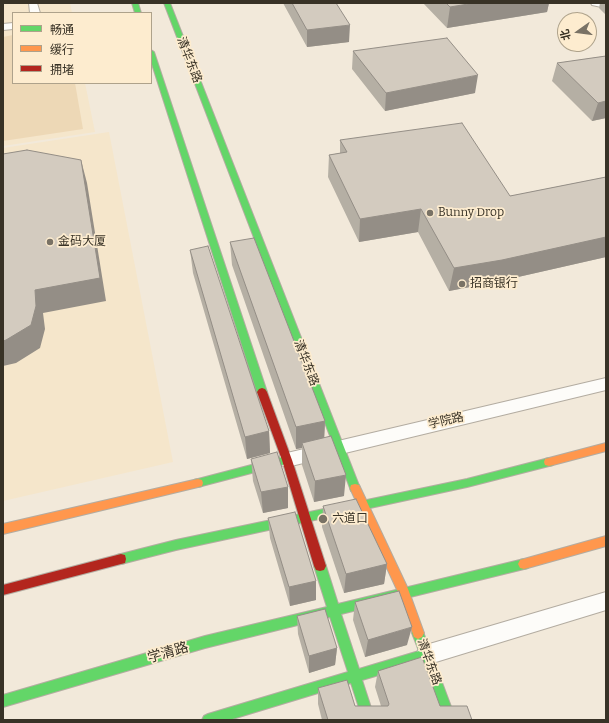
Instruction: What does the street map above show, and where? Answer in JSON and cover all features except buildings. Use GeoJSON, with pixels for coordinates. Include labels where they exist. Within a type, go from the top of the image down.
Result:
{"type":"FeatureCollection","features":[{"type":"Feature","properties":{"kind":"main road","name":"清华东路"},"geometry":{"type":"LineString","coordinates":[[167,3],[362,506],[404,594],[450,720]]}},
{"type":"Feature","properties":{"kind":"main road"},"geometry":{"type":"LineString","coordinates":[[152,55],[275,430],[287,460],[369,720]]}},
{"type":"Feature","properties":{"kind":"main road"},"geometry":{"type":"LineString","coordinates":[[3,590],[176,545],[467,484],[606,447]]}},
{"type":"Feature","properties":{"kind":"main road"},"geometry":{"type":"LineString","coordinates":[[3,529],[188,486],[287,460]]}},
{"type":"Feature","properties":{"kind":"main road"},"geometry":{"type":"LineString","coordinates":[[404,594],[539,560],[606,540]]}},
{"type":"Feature","properties":{"kind":"main road","name":"学清路"},"geometry":{"type":"LineString","coordinates":[[3,701],[205,642],[404,594]]}},
{"type":"Feature","properties":{"kind":"main road"},"geometry":{"type":"LineString","coordinates":[[208,720],[426,656]]}},
{"type":"Feature","properties":{"kind":"lane"},"geometry":{"type":"LineString","coordinates":[[594,3],[606,5]]}},
{"type":"Feature","properties":{"kind":"lane","name":"学院路"},"geometry":{"type":"LineString","coordinates":[[287,460],[606,384]]}},
{"type":"Feature","properties":{"kind":"lane"},"geometry":{"type":"LineString","coordinates":[[426,656],[606,601]]}},
{"type":"Feature","properties":{"kind":"shaded area"},"geometry":{"type":"Polygon","coordinates":[[[3,3],[70,3],[72,12],[12,12],[12,84],[85,84],[95,132],[3,146],[3,3]]]}},
{"type":"Feature","properties":{"kind":"shaded area"},"geometry":{"type":"Polygon","coordinates":[[[12,35],[12,84],[75,84],[83,129],[3,141],[3,37],[12,35]]]}},
{"type":"Feature","properties":{"kind":"shaded area"},"geometry":{"type":"Polygon","coordinates":[[[109,132],[173,462],[3,501],[3,148],[109,132]]]}},
{"type":"Feature","properties":{"kind":"traffic: fast"},"geometry":{"type":"LineString","coordinates":[[135,3],[138,12]]}},
{"type":"Feature","properties":{"kind":"traffic: fast"},"geometry":{"type":"LineString","coordinates":[[167,3],[355,488]]}},
{"type":"Feature","properties":{"kind":"traffic: fast"},"geometry":{"type":"LineString","coordinates":[[152,55],[262,392]]}},
{"type":"Feature","properties":{"kind":"traffic: fast"},"geometry":{"type":"LineString","coordinates":[[198,483],[282,461]]}},
{"type":"Feature","properties":{"kind":"traffic: fast"},"geometry":{"type":"LineString","coordinates":[[121,559],[176,545],[467,483],[549,462]]}},
{"type":"Feature","properties":{"kind":"traffic: fast"},"geometry":{"type":"LineString","coordinates":[[3,701],[205,642],[524,564]]}},
{"type":"Feature","properties":{"kind":"traffic: fast"},"geometry":{"type":"LineString","coordinates":[[320,566],[369,720]]}},
{"type":"Feature","properties":{"kind":"traffic: fast"},"geometry":{"type":"LineString","coordinates":[[418,633],[450,720]]}},
{"type":"Feature","properties":{"kind":"traffic: fast"},"geometry":{"type":"LineString","coordinates":[[208,720],[426,655]]}},
{"type":"Feature","properties":{"kind":"traffic: slow"},"geometry":{"type":"LineString","coordinates":[[549,462],[606,447]]}},
{"type":"Feature","properties":{"kind":"traffic: slow"},"geometry":{"type":"LineString","coordinates":[[3,529],[198,483]]}},
{"type":"Feature","properties":{"kind":"traffic: slow"},"geometry":{"type":"LineString","coordinates":[[355,488],[404,593],[418,633]]}},
{"type":"Feature","properties":{"kind":"traffic: slow"},"geometry":{"type":"LineString","coordinates":[[524,564],[606,541]]}},
{"type":"Feature","properties":{"kind":"traffic: jam"},"geometry":{"type":"LineString","coordinates":[[262,392],[287,460],[320,566]]}},
{"type":"Feature","properties":{"kind":"traffic: jam"},"geometry":{"type":"LineString","coordinates":[[3,590],[121,559]]}},
{"type":"Feature","properties":{"kind":"place","name":"Bunny Drop"},"geometry":{"type":"Point","coordinates":[430,213]}},
{"type":"Feature","properties":{"kind":"place","name":"金码大厦"},"geometry":{"type":"Point","coordinates":[50,242]}},
{"type":"Feature","properties":{"kind":"place","name":"招商银行"},"geometry":{"type":"Point","coordinates":[462,284]}},
{"type":"Feature","properties":{"kind":"place","name":"六道口"},"geometry":{"type":"Point","coordinates":[323,519]}}]}
